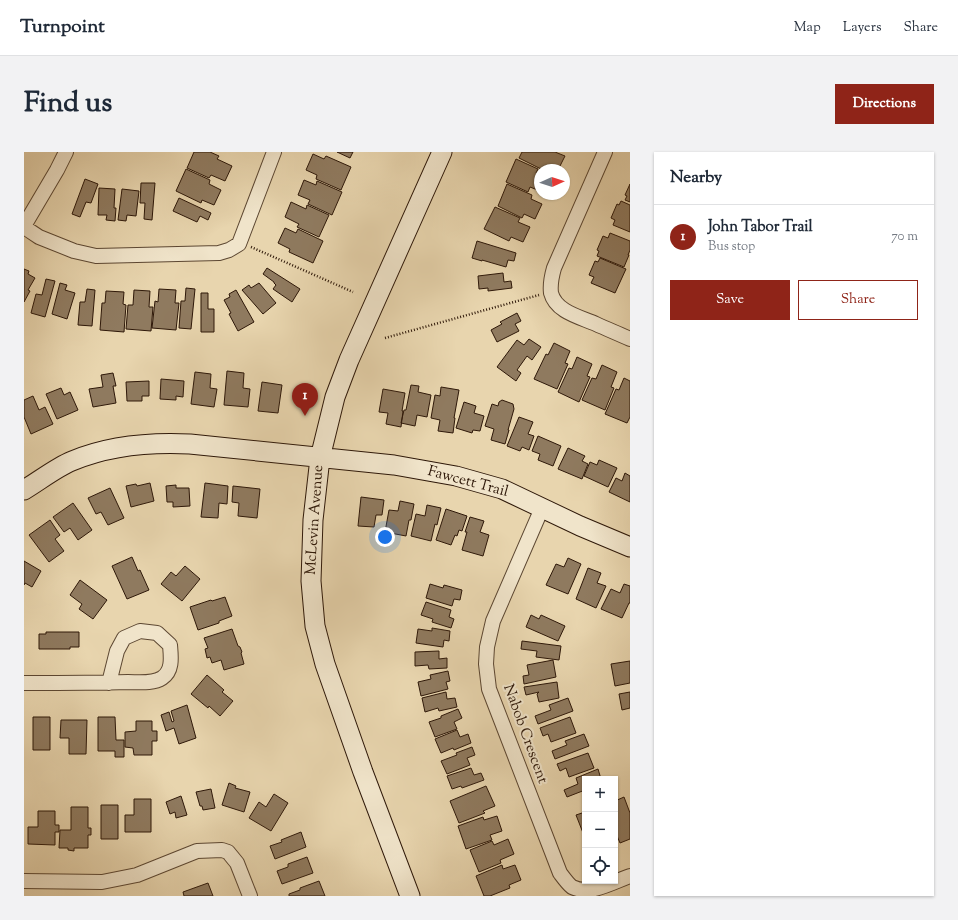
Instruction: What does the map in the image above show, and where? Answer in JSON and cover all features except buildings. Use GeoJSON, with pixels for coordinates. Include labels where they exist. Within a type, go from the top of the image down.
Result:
{"type":"FeatureCollection","features":[{"type":"Feature","properties":{"kind":"street"},"geometry":{"type":"LineString","coordinates":[[66,152],[24,227],[39,237],[74,251],[96,256],[219,253],[229,250],[239,244],[274,152]]}},
{"type":"Feature","properties":{"kind":"street","name":"McLevin Avenue"},"geometry":{"type":"LineString","coordinates":[[410,896],[363,772],[325,664],[315,626],[311,581],[313,520],[320,458],[335,397],[349,360],[442,152]]}},
{"type":"Feature","properties":{"kind":"street"},"geometry":{"type":"LineString","coordinates":[[605,152],[554,268],[551,292],[558,305],[574,316],[630,339]]}},
{"type":"Feature","properties":{"kind":"street","name":"Fawcett Trail"},"geometry":{"type":"LineString","coordinates":[[24,490],[71,461],[104,450],[161,442],[190,444],[394,465],[456,476],[502,489],[630,547]]}},
{"type":"Feature","properties":{"kind":"street","name":"Nabob Crescent"},"geometry":{"type":"LineString","coordinates":[[542,508],[493,621],[487,647],[486,664],[489,689],[560,873],[572,887],[583,891],[598,888],[630,876]]}},
{"type":"Feature","properties":{"kind":"street"},"geometry":{"type":"LineString","coordinates":[[24,683],[109,683],[152,682],[162,678],[170,668],[170,645],[156,633],[140,631],[124,638],[117,650],[109,683]]}},
{"type":"Feature","properties":{"kind":"street"},"geometry":{"type":"LineString","coordinates":[[24,880],[102,882],[137,875],[197,851],[222,850],[228,852],[238,863],[250,896]]}},
{"type":"Feature","properties":{"kind":"path"},"geometry":{"type":"LineString","coordinates":[[239,244],[259,250],[353,292]]}},
{"type":"Feature","properties":{"kind":"path"},"geometry":{"type":"LineString","coordinates":[[385,338],[551,292]]}},
{"type":"Feature","properties":{"kind":"place","name":"John Tabor Trail"},"geometry":{"type":"Point","coordinates":[305,416]}}]}
